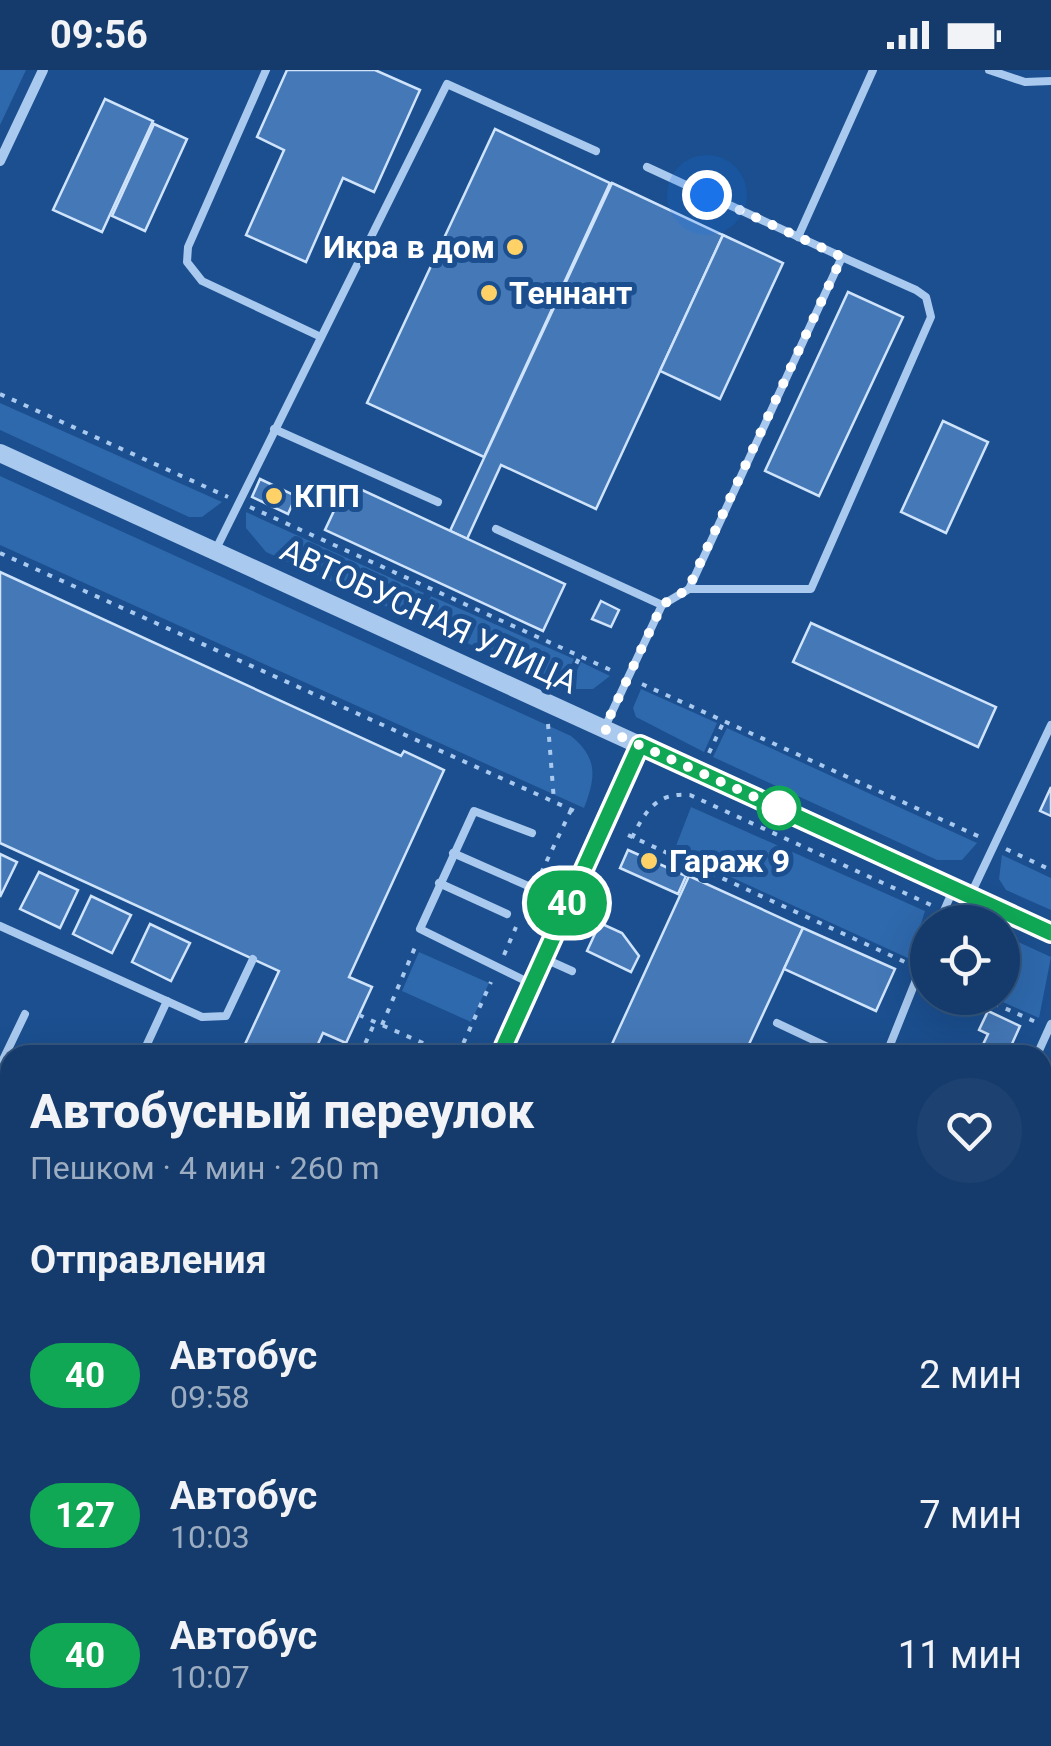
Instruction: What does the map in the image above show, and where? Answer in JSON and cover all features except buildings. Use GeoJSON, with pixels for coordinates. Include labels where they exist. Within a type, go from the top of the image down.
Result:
{"type":"FeatureCollection","features":[{"type":"Feature","properties":{"kind":"street"},"geometry":{"type":"LineString","coordinates":[[0,162],[43,70]]}},
{"type":"Feature","properties":{"kind":"street","name":"АВТОБУСНАЯ УЛИЦА"},"geometry":{"type":"LineString","coordinates":[[0,453],[1051,933]]}},
{"type":"Feature","properties":{"kind":"street"},"geometry":{"type":"LineString","coordinates":[[505,1045],[640,745]]}},
{"type":"Feature","properties":{"kind":"lane"},"geometry":{"type":"LineString","coordinates":[[266,70],[188,247],[187,262],[202,281],[321,337]]}},
{"type":"Feature","properties":{"kind":"lane"},"geometry":{"type":"LineString","coordinates":[[214,551],[448,84],[451,70]]}},
{"type":"Feature","properties":{"kind":"lane"},"geometry":{"type":"LineString","coordinates":[[798,236],[873,70]]}},
{"type":"Feature","properties":{"kind":"lane"},"geometry":{"type":"LineString","coordinates":[[989,70],[1025,82],[1051,81]]}},
{"type":"Feature","properties":{"kind":"lane"},"geometry":{"type":"LineString","coordinates":[[448,84],[596,151]]}},
{"type":"Feature","properties":{"kind":"lane"},"geometry":{"type":"LineString","coordinates":[[604,729],[662,605],[688,589],[810,588],[931,317],[926,297],[916,290],[647,167]]}},
{"type":"Feature","properties":{"kind":"lane"},"geometry":{"type":"LineString","coordinates":[[688,589],[842,257]]}},
{"type":"Feature","properties":{"kind":"lane"},"geometry":{"type":"LineString","coordinates":[[274,429],[438,502]]}},
{"type":"Feature","properties":{"kind":"lane"},"geometry":{"type":"LineString","coordinates":[[496,529],[662,605]]}},
{"type":"Feature","properties":{"kind":"lane"},"geometry":{"type":"LineString","coordinates":[[950,905],[994,844],[1051,725]]}},
{"type":"Feature","properties":{"kind":"lane"},"geometry":{"type":"LineString","coordinates":[[532,833],[477,809],[471,813],[421,922],[422,932],[532,984]]}},
{"type":"Feature","properties":{"kind":"lane"},"geometry":{"type":"LineString","coordinates":[[453,853],[567,904]]}},
{"type":"Feature","properties":{"kind":"lane"},"geometry":{"type":"LineString","coordinates":[[439,883],[507,914]]}},
{"type":"Feature","properties":{"kind":"lane"},"geometry":{"type":"LineString","coordinates":[[574,888],[603,900]]}},
{"type":"Feature","properties":{"kind":"lane"},"geometry":{"type":"LineString","coordinates":[[0,926],[202,1017],[226,1016],[253,959]]}},
{"type":"Feature","properties":{"kind":"lane"},"geometry":{"type":"LineString","coordinates":[[543,958],[572,971]]}},
{"type":"Feature","properties":{"kind":"lane"},"geometry":{"type":"LineString","coordinates":[[890,1045],[910,992]]}},
{"type":"Feature","properties":{"kind":"lane"},"geometry":{"type":"LineString","coordinates":[[147,1045],[167,1001]]}},
{"type":"Feature","properties":{"kind":"lane"},"geometry":{"type":"LineString","coordinates":[[10,1045],[24,1014]]}},
{"type":"Feature","properties":{"kind":"lane"},"geometry":{"type":"LineString","coordinates":[[777,1023],[824,1045]]}},
{"type":"Feature","properties":{"kind":"path"},"geometry":{"type":"LineString","coordinates":[[0,394],[1051,870]]}},
{"type":"Feature","properties":{"kind":"path"},"geometry":{"type":"LineString","coordinates":[[0,552],[582,814]]}},
{"type":"Feature","properties":{"kind":"path"},"geometry":{"type":"LineString","coordinates":[[566,688],[580,656]]}},
{"type":"Feature","properties":{"kind":"path"},"geometry":{"type":"LineString","coordinates":[[708,754],[724,721]]}},
{"type":"Feature","properties":{"kind":"path"},"geometry":{"type":"LineString","coordinates":[[548,724],[554,802]]}},
{"type":"Feature","properties":{"kind":"path"},"geometry":{"type":"LineString","coordinates":[[910,965],[630,837],[646,810],[662,798],[690,795],[931,905]]}},
{"type":"Feature","properties":{"kind":"path"},"geometry":{"type":"LineString","coordinates":[[534,889],[572,810]]}},
{"type":"Feature","properties":{"kind":"path"},"geometry":{"type":"LineString","coordinates":[[463,1045],[520,921]]}},
{"type":"Feature","properties":{"kind":"path"},"geometry":{"type":"LineString","coordinates":[[382,1026],[422,932]]}},
{"type":"Feature","properties":{"kind":"path"},"geometry":{"type":"LineString","coordinates":[[1020,1014],[1050,1026]]}},
{"type":"Feature","properties":{"kind":"path"},"geometry":{"type":"LineString","coordinates":[[358,1015],[427,1045]]}},
{"type":"Feature","properties":{"kind":"path"},"geometry":{"type":"LineString","coordinates":[[365,1045],[376,1022]]}},
{"type":"Feature","properties":{"kind":"shaded area"},"geometry":{"type":"Polygon","coordinates":[[[0,70],[26,70],[0,125],[0,70]]]}},
{"type":"Feature","properties":{"kind":"shaded area"},"geometry":{"type":"Polygon","coordinates":[[[0,403],[222,502],[202,517],[189,517],[0,430],[0,403]]]}},
{"type":"Feature","properties":{"kind":"shaded area"},"geometry":{"type":"Polygon","coordinates":[[[0,476],[571,736],[586,752],[592,769],[584,808],[0,545],[0,476]]]}},
{"type":"Feature","properties":{"kind":"shaded area"},"geometry":{"type":"Polygon","coordinates":[[[246,512],[424,593],[412,618],[266,552],[246,528],[246,512]]]}},
{"type":"Feature","properties":{"kind":"shaded area"},"geometry":{"type":"Polygon","coordinates":[[[431,596],[574,659],[561,686],[419,621],[431,596]]]}},
{"type":"Feature","properties":{"kind":"shaded area"},"geometry":{"type":"Polygon","coordinates":[[[581,662],[610,676],[593,689],[568,689],[581,662]]]}},
{"type":"Feature","properties":{"kind":"shaded area"},"geometry":{"type":"Polygon","coordinates":[[[641,689],[717,723],[704,752],[636,717],[633,708],[641,689]]]}},
{"type":"Feature","properties":{"kind":"shaded area"},"geometry":{"type":"Polygon","coordinates":[[[727,728],[977,843],[962,860],[937,860],[713,757],[727,728]]]}},
{"type":"Feature","properties":{"kind":"shaded area"},"geometry":{"type":"Polygon","coordinates":[[[691,807],[912,905],[910,959],[674,851],[691,807]]]}},
{"type":"Feature","properties":{"kind":"shaded area"},"geometry":{"type":"Polygon","coordinates":[[[1002,855],[1051,878],[1051,910],[1006,890],[999,879],[1002,855]]]}},
{"type":"Feature","properties":{"kind":"shaded area"},"geometry":{"type":"Polygon","coordinates":[[[1020,943],[1051,957],[1039,1018],[1020,1010],[1020,943]]]}},
{"type":"Feature","properties":{"kind":"shaded area"},"geometry":{"type":"Polygon","coordinates":[[[419,952],[489,983],[471,1022],[402,991],[419,952]]]}},
{"type":"Feature","properties":{"kind":"bus line","name":"40"},"geometry":{"type":"LineString","coordinates":[[504,1045],[640,745],[1051,933]]}},
{"type":"Feature","properties":{"kind":"place","name":"Икра в дом"},"geometry":{"type":"Point","coordinates":[515,247]}},
{"type":"Feature","properties":{"kind":"place","name":"Теннант"},"geometry":{"type":"Point","coordinates":[489,293]}},
{"type":"Feature","properties":{"kind":"place","name":"КПП"},"geometry":{"type":"Point","coordinates":[274,496]}},
{"type":"Feature","properties":{"kind":"place","name":"Гараж 9"},"geometry":{"type":"Point","coordinates":[649,861]}},
{"type":"Feature","properties":{"kind":"route"},"geometry":{"type":"LineString","coordinates":[[707,195],[842,257],[688,589],[662,605],[604,729],[779,808]]}}]}
